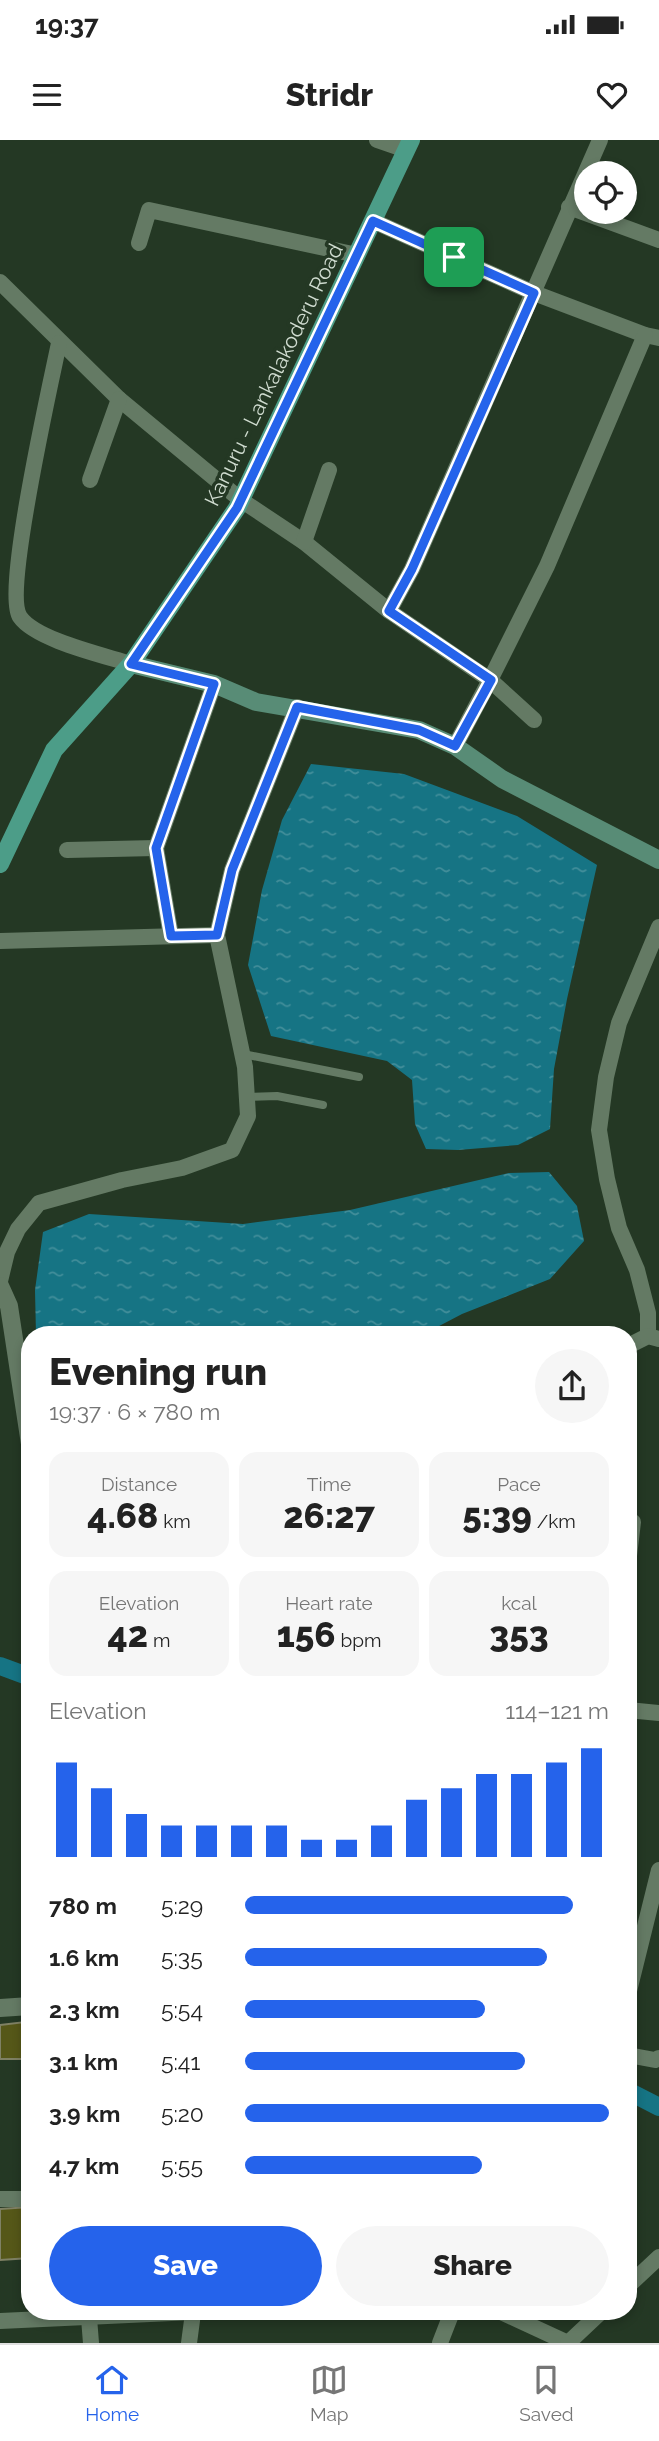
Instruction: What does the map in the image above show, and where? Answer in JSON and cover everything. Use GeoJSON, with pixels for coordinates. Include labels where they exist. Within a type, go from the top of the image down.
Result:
{"type":"FeatureCollection","features":[{"type":"Feature","properties":{"kind":"main road","name":"Kanuru - Lankalakoderu Road"},"geometry":{"type":"LineString","coordinates":[[0,864],[54,750],[131,664],[241,501],[409,145]]}},
{"type":"Feature","properties":{"kind":"main road"},"geometry":{"type":"LineString","coordinates":[[131,664],[214,684],[256,702],[419,730],[455,746],[502,779],[659,860]]}},
{"type":"Feature","properties":{"kind":"street"},"geometry":{"type":"LineString","coordinates":[[377,140],[409,145]]}},
{"type":"Feature","properties":{"kind":"street"},"geometry":{"type":"LineString","coordinates":[[389,611],[412,569],[600,140]]}},
{"type":"Feature","properties":{"kind":"street"},"geometry":{"type":"LineString","coordinates":[[569,207],[659,240]]}},
{"type":"Feature","properties":{"kind":"street"},"geometry":{"type":"LineString","coordinates":[[139,243],[149,210],[357,256]]}},
{"type":"Feature","properties":{"kind":"street"},"geometry":{"type":"LineString","coordinates":[[373,221],[534,293],[652,336],[547,566],[455,746]]}},
{"type":"Feature","properties":{"kind":"street"},"geometry":{"type":"LineString","coordinates":[[0,282],[119,400],[241,501],[304,542],[389,611],[491,680],[534,720]]}},
{"type":"Feature","properties":{"kind":"street"},"geometry":{"type":"LineString","coordinates":[[59,342],[19,553],[15,599],[18,615],[35,632],[131,664]]}},
{"type":"Feature","properties":{"kind":"street"},"geometry":{"type":"LineString","coordinates":[[90,480],[119,400]]}},
{"type":"Feature","properties":{"kind":"street"},"geometry":{"type":"LineString","coordinates":[[304,542],[328,470]]}},
{"type":"Feature","properties":{"kind":"street"},"geometry":{"type":"LineString","coordinates":[[171,936],[156,848],[214,684]]}},
{"type":"Feature","properties":{"kind":"street"},"geometry":{"type":"LineString","coordinates":[[21,1385],[9,1306],[0,1284],[7,1252],[18,1229],[38,1202],[122,1180],[182,1168],[232,1150],[248,1116],[243,1054],[217,935],[232,870],[297,707]]}},
{"type":"Feature","properties":{"kind":"street"},"geometry":{"type":"LineString","coordinates":[[67,850],[156,848]]}},
{"type":"Feature","properties":{"kind":"street"},"geometry":{"type":"LineString","coordinates":[[637,1343],[654,1338],[637,1270],[619,1228],[599,1130],[606,1077],[618,1023],[659,927]]}},
{"type":"Feature","properties":{"kind":"street"},"geometry":{"type":"LineString","coordinates":[[0,941],[217,935]]}},
{"type":"Feature","properties":{"kind":"street"},"geometry":{"type":"LineString","coordinates":[[637,1711],[659,1713]]}},
{"type":"Feature","properties":{"kind":"street"},"geometry":{"type":"LineString","coordinates":[[637,1959],[659,1870]]}},
{"type":"Feature","properties":{"kind":"street"},"geometry":{"type":"LineString","coordinates":[[0,2008],[21,2007]]}},
{"type":"Feature","properties":{"kind":"street"},"geometry":{"type":"LineString","coordinates":[[637,2057],[658,2061]]}},
{"type":"Feature","properties":{"kind":"street"},"geometry":{"type":"LineString","coordinates":[[0,2199],[21,2199]]}},
{"type":"Feature","properties":{"kind":"street"},"geometry":{"type":"LineString","coordinates":[[637,2277],[659,2256]]}},
{"type":"Feature","properties":{"kind":"street"},"geometry":{"type":"LineString","coordinates":[[0,2321],[30,2320]]}},
{"type":"Feature","properties":{"kind":"street"},"geometry":{"type":"LineString","coordinates":[[89,2320],[91,2343]]}},
{"type":"Feature","properties":{"kind":"street"},"geometry":{"type":"LineString","coordinates":[[189,2343],[192,2320]]}},
{"type":"Feature","properties":{"kind":"street"},"geometry":{"type":"LineString","coordinates":[[440,2343],[449,2320]]}},
{"type":"Feature","properties":{"kind":"street"},"geometry":{"type":"LineString","coordinates":[[518,2320],[568,2343],[592,2320]]}},
{"type":"Feature","properties":{"kind":"lane"},"geometry":{"type":"LineString","coordinates":[[243,1054],[359,1077]]}},
{"type":"Feature","properties":{"kind":"lane"},"geometry":{"type":"LineString","coordinates":[[247,1097],[277,1096],[323,1105]]}},
{"type":"Feature","properties":{"kind":"water"},"geometry":{"type":"Polygon","coordinates":[[[311,764],[404,774],[517,816],[597,865],[554,1069],[550,1129],[518,1145],[458,1150],[426,1149],[415,1124],[412,1080],[387,1061],[271,1036],[248,965],[262,890],[282,820],[311,764]]]}},
{"type":"Feature","properties":{"kind":"water"},"geometry":{"type":"Polygon","coordinates":[[[549,1172],[577,1206],[584,1241],[550,1279],[462,1314],[439,1326],[36,1326],[35,1290],[43,1232],[89,1214],[243,1224],[350,1210],[509,1173],[549,1172]]]}},
{"type":"Feature","properties":{"kind":"building"},"geometry":{"type":"Polygon","coordinates":[[[21,2022],[21,2059],[0,2059],[0,2025],[21,2022]]]}},
{"type":"Feature","properties":{"kind":"building"},"geometry":{"type":"Polygon","coordinates":[[[21,2208],[21,2259],[0,2260],[0,2209],[21,2208]]]}},
{"type":"Feature","properties":{"kind":"waterway"},"geometry":{"type":"LineString","coordinates":[[0,1666],[21,1674]]}},
{"type":"Feature","properties":{"kind":"waterway"},"geometry":{"type":"LineString","coordinates":[[637,2096],[659,2107]]}},
{"type":"Feature","properties":{"kind":"route"},"geometry":{"type":"LineString","coordinates":[[373,221],[454,257],[534,293],[412,569],[389,611],[491,680],[455,746],[419,730],[297,707],[232,870],[217,935],[171,936],[156,848],[214,684],[131,664],[237,508],[373,221]]}}]}
